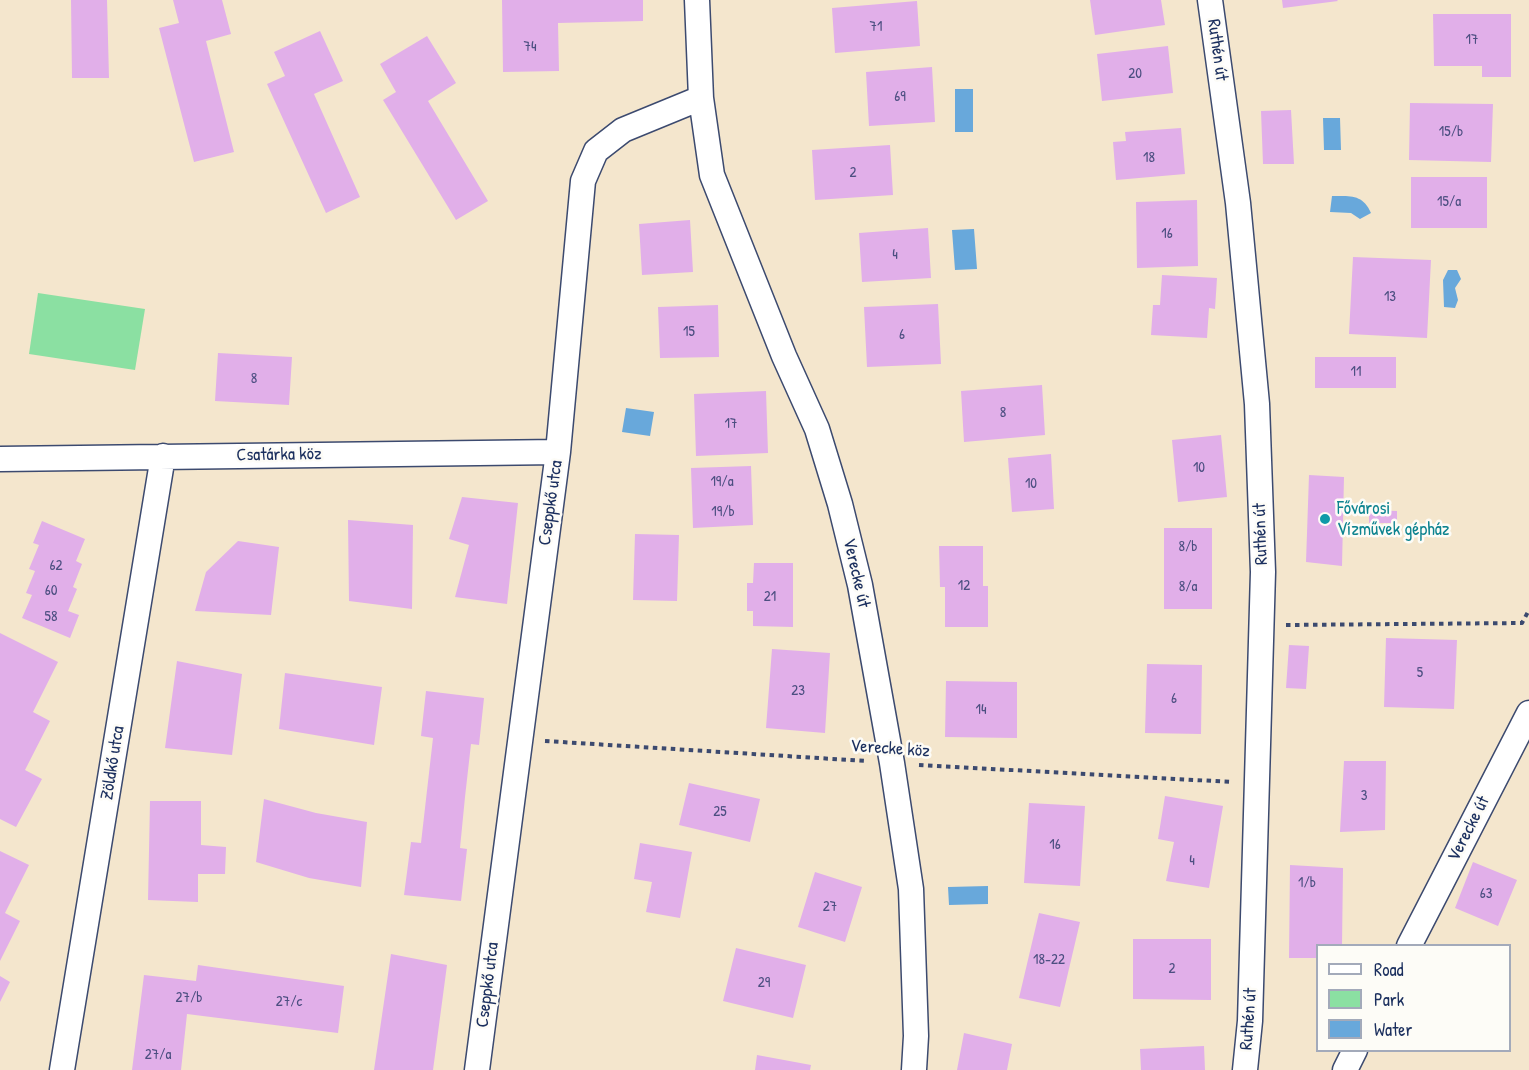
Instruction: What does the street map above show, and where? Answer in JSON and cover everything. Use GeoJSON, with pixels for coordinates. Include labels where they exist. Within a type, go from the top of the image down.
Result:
{"type":"FeatureCollection","features":[{"type":"Feature","properties":{"kind":"street"},"geometry":{"type":"LineString","coordinates":[[697,0],[701,98]]}},
{"type":"Feature","properties":{"kind":"street","name":"Ruthén út"},"geometry":{"type":"LineString","coordinates":[[1210,0],[1238,203],[1257,404],[1263,572],[1250,1021],[1245,1070]]}},
{"type":"Feature","properties":{"kind":"street","name":"Cseppkő utca"},"geometry":{"type":"LineString","coordinates":[[477,1070],[558,452],[583,181],[596,151],[623,130],[701,98]]}},
{"type":"Feature","properties":{"kind":"street","name":"Verecke út"},"geometry":{"type":"LineString","coordinates":[[701,98],[712,175],[784,356],[817,429],[840,504],[860,585],[892,763],[911,889],[916,1036],[914,1070]]}},
{"type":"Feature","properties":{"kind":"street","name":"Csatárka köz"},"geometry":{"type":"LineString","coordinates":[[0,459],[558,452]]}},
{"type":"Feature","properties":{"kind":"street","name":"Zöldkő utca"},"geometry":{"type":"LineString","coordinates":[[62,1070],[163,456]]}},
{"type":"Feature","properties":{"kind":"street","name":"Verecke út"},"geometry":{"type":"LineString","coordinates":[[1410,944],[1529,713]]}},
{"type":"Feature","properties":{"kind":"street"},"geometry":{"type":"LineString","coordinates":[[1344,1070],[1354,1052]]}},
{"type":"Feature","properties":{"kind":"path"},"geometry":{"type":"LineString","coordinates":[[1262,625],[1522,623],[1529,610]]}},
{"type":"Feature","properties":{"kind":"path","name":"Verecke köz"},"geometry":{"type":"LineString","coordinates":[[520,739],[892,763],[1258,783]]}},
{"type":"Feature","properties":{"kind":"green space"},"geometry":{"type":"Polygon","coordinates":[[[38,293],[145,309],[135,370],[29,354],[38,293]]]}},
{"type":"Feature","properties":{"kind":"water"},"geometry":{"type":"Polygon","coordinates":[[[955,89],[973,89],[973,132],[955,132],[955,89]]]}},
{"type":"Feature","properties":{"kind":"water"},"geometry":{"type":"Polygon","coordinates":[[[1323,118],[1340,118],[1341,150],[1324,150],[1323,118]]]}},
{"type":"Feature","properties":{"kind":"water"},"geometry":{"type":"Polygon","coordinates":[[[1332,196],[1350,196],[1360,199],[1371,213],[1360,219],[1351,213],[1330,212],[1332,196]]]}},
{"type":"Feature","properties":{"kind":"water"},"geometry":{"type":"Polygon","coordinates":[[[974,229],[977,269],[955,270],[952,230],[974,229]]]}},
{"type":"Feature","properties":{"kind":"water"},"geometry":{"type":"Polygon","coordinates":[[[1448,270],[1457,270],[1461,279],[1455,288],[1458,300],[1455,308],[1444,307],[1443,280],[1448,270]]]}},
{"type":"Feature","properties":{"kind":"water"},"geometry":{"type":"Polygon","coordinates":[[[626,408],[654,412],[650,436],[622,432],[626,408]]]}},
{"type":"Feature","properties":{"kind":"water"},"geometry":{"type":"Polygon","coordinates":[[[988,886],[988,904],[949,905],[948,887],[988,886]]]}},
{"type":"Feature","properties":{"kind":"building"},"geometry":{"type":"Polygon","coordinates":[[[71,0],[107,0],[109,78],[72,78],[71,0]]]}},
{"type":"Feature","properties":{"kind":"building"},"geometry":{"type":"Polygon","coordinates":[[[173,0],[222,0],[231,34],[206,41],[234,152],[194,162],[159,28],[179,23],[173,0]]]}},
{"type":"Feature","properties":{"kind":"building"},"geometry":{"type":"Polygon","coordinates":[[[502,0],[643,0],[643,21],[558,23],[559,71],[503,72],[502,0]]]}},
{"type":"Feature","properties":{"kind":"building"},"geometry":{"type":"Polygon","coordinates":[[[1090,0],[1161,0],[1165,25],[1095,35],[1090,0]]]}},
{"type":"Feature","properties":{"kind":"building"},"geometry":{"type":"Polygon","coordinates":[[[1282,0],[1337,0],[1338,1],[1283,8],[1282,0]]]}},
{"type":"Feature","properties":{"kind":"building"},"geometry":{"type":"Polygon","coordinates":[[[917,1],[920,46],[835,53],[832,8],[917,1]]]}},
{"type":"Feature","properties":{"kind":"building"},"geometry":{"type":"Polygon","coordinates":[[[1433,14],[1511,14],[1511,77],[1482,77],[1482,66],[1434,66],[1433,14]]]}},
{"type":"Feature","properties":{"kind":"building"},"geometry":{"type":"Polygon","coordinates":[[[320,31],[343,81],[314,94],[360,197],[326,213],[267,84],[285,76],[274,52],[320,31]]]}},
{"type":"Feature","properties":{"kind":"building"},"geometry":{"type":"Polygon","coordinates":[[[427,36],[456,83],[428,101],[488,201],[456,220],[383,100],[396,92],[380,64],[427,36]]]}},
{"type":"Feature","properties":{"kind":"building"},"geometry":{"type":"Polygon","coordinates":[[[1168,46],[1173,93],[1102,101],[1097,54],[1168,46]]]}},
{"type":"Feature","properties":{"kind":"building"},"geometry":{"type":"Polygon","coordinates":[[[932,67],[935,122],[869,126],[866,72],[932,67]]]}},
{"type":"Feature","properties":{"kind":"building"},"geometry":{"type":"Polygon","coordinates":[[[1410,103],[1493,104],[1491,162],[1409,160],[1410,103]]]}},
{"type":"Feature","properties":{"kind":"building"},"geometry":{"type":"Polygon","coordinates":[[[1291,110],[1294,164],[1263,164],[1261,111],[1291,110]]]}},
{"type":"Feature","properties":{"kind":"building"},"geometry":{"type":"Polygon","coordinates":[[[1181,128],[1185,174],[1116,180],[1113,142],[1126,141],[1125,132],[1181,128]]]}},
{"type":"Feature","properties":{"kind":"building"},"geometry":{"type":"Polygon","coordinates":[[[890,145],[893,195],[815,200],[812,150],[890,145]]]}},
{"type":"Feature","properties":{"kind":"building"},"geometry":{"type":"Polygon","coordinates":[[[1411,177],[1487,177],[1487,228],[1411,228],[1411,177]]]}},
{"type":"Feature","properties":{"kind":"building"},"geometry":{"type":"Polygon","coordinates":[[[1197,200],[1198,266],[1137,268],[1136,202],[1197,200]]]}},
{"type":"Feature","properties":{"kind":"building"},"geometry":{"type":"Polygon","coordinates":[[[690,220],[693,272],[642,275],[639,224],[690,220]]]}},
{"type":"Feature","properties":{"kind":"building"},"geometry":{"type":"Polygon","coordinates":[[[928,228],[931,278],[862,282],[859,233],[928,228]]]}},
{"type":"Feature","properties":{"kind":"building"},"geometry":{"type":"Polygon","coordinates":[[[1353,257],[1431,260],[1427,338],[1349,334],[1353,257]]]}},
{"type":"Feature","properties":{"kind":"building"},"geometry":{"type":"Polygon","coordinates":[[[1162,275],[1217,278],[1215,309],[1209,308],[1207,338],[1151,335],[1153,305],[1160,305],[1162,275]]]}},
{"type":"Feature","properties":{"kind":"building"},"geometry":{"type":"Polygon","coordinates":[[[938,304],[941,364],[867,367],[864,307],[938,304]]]}},
{"type":"Feature","properties":{"kind":"building"},"geometry":{"type":"Polygon","coordinates":[[[718,305],[719,357],[660,358],[658,307],[718,305]]]}},
{"type":"Feature","properties":{"kind":"building"},"geometry":{"type":"Polygon","coordinates":[[[218,353],[292,357],[289,405],[215,401],[218,353]]]}},
{"type":"Feature","properties":{"kind":"building"},"geometry":{"type":"Polygon","coordinates":[[[1315,357],[1396,357],[1396,388],[1315,388],[1315,357]]]}},
{"type":"Feature","properties":{"kind":"building"},"geometry":{"type":"Polygon","coordinates":[[[1042,385],[1045,435],[964,442],[961,391],[1042,385]]]}},
{"type":"Feature","properties":{"kind":"building"},"geometry":{"type":"Polygon","coordinates":[[[766,391],[768,453],[696,456],[694,394],[766,391]]]}},
{"type":"Feature","properties":{"kind":"building"},"geometry":{"type":"Polygon","coordinates":[[[1221,435],[1227,497],[1178,502],[1172,440],[1221,435]]]}},
{"type":"Feature","properties":{"kind":"building"},"geometry":{"type":"Polygon","coordinates":[[[1051,454],[1054,509],[1012,512],[1008,458],[1051,454]]]}},
{"type":"Feature","properties":{"kind":"building"},"geometry":{"type":"Polygon","coordinates":[[[751,466],[753,525],[693,528],[691,468],[751,466]]]}},
{"type":"Feature","properties":{"kind":"building","name":"Fővárosi Vízművek gépház"},"geometry":{"type":"Polygon","coordinates":[[[1309,475],[1344,477],[1342,566],[1306,562],[1309,475]]]}},
{"type":"Feature","properties":{"kind":"building"},"geometry":{"type":"Polygon","coordinates":[[[462,497],[518,503],[507,604],[455,597],[469,545],[449,539],[462,497]]]}},
{"type":"Feature","properties":{"kind":"building"},"geometry":{"type":"Polygon","coordinates":[[[1369,510],[1397,511],[1397,523],[1369,523],[1369,510]]]}},
{"type":"Feature","properties":{"kind":"building"},"geometry":{"type":"Polygon","coordinates":[[[348,520],[413,525],[412,609],[349,601],[348,520]]]}},
{"type":"Feature","properties":{"kind":"building"},"geometry":{"type":"Polygon","coordinates":[[[42,521],[85,539],[76,561],[82,564],[73,587],[77,589],[68,611],[79,615],[70,638],[22,618],[32,595],[26,593],[35,571],[29,569],[39,545],[33,543],[42,521]]]}},
{"type":"Feature","properties":{"kind":"building"},"geometry":{"type":"Polygon","coordinates":[[[1164,528],[1212,528],[1212,609],[1164,609],[1164,528]]]}},
{"type":"Feature","properties":{"kind":"building"},"geometry":{"type":"Polygon","coordinates":[[[635,534],[679,535],[677,601],[633,600],[635,534]]]}},
{"type":"Feature","properties":{"kind":"building"},"geometry":{"type":"Polygon","coordinates":[[[238,541],[279,547],[271,615],[195,611],[206,572],[238,541]]]}},
{"type":"Feature","properties":{"kind":"building"},"geometry":{"type":"Polygon","coordinates":[[[939,546],[983,546],[983,586],[988,586],[988,627],[945,627],[945,587],[940,587],[939,546]]]}},
{"type":"Feature","properties":{"kind":"building"},"geometry":{"type":"Polygon","coordinates":[[[754,563],[793,563],[793,627],[753,626],[753,611],[747,611],[747,583],[753,583],[754,563]]]}},
{"type":"Feature","properties":{"kind":"building"},"geometry":{"type":"Polygon","coordinates":[[[0,633],[58,662],[33,712],[50,721],[25,770],[42,779],[16,827],[0,819],[0,633]]]}},
{"type":"Feature","properties":{"kind":"building"},"geometry":{"type":"Polygon","coordinates":[[[1386,638],[1457,640],[1454,709],[1384,707],[1386,638]]]}},
{"type":"Feature","properties":{"kind":"building"},"geometry":{"type":"Polygon","coordinates":[[[1289,645],[1309,646],[1306,689],[1286,688],[1289,645]]]}},
{"type":"Feature","properties":{"kind":"building"},"geometry":{"type":"Polygon","coordinates":[[[772,649],[830,653],[825,733],[766,728],[772,649]]]}},
{"type":"Feature","properties":{"kind":"building"},"geometry":{"type":"Polygon","coordinates":[[[177,661],[242,674],[232,755],[165,748],[177,661]]]}},
{"type":"Feature","properties":{"kind":"building"},"geometry":{"type":"Polygon","coordinates":[[[1147,664],[1202,665],[1201,734],[1145,733],[1147,664]]]}},
{"type":"Feature","properties":{"kind":"building"},"geometry":{"type":"Polygon","coordinates":[[[285,673],[382,687],[374,745],[279,729],[285,673]]]}},
{"type":"Feature","properties":{"kind":"building"},"geometry":{"type":"Polygon","coordinates":[[[946,681],[1017,682],[1017,738],[945,737],[946,681]]]}},
{"type":"Feature","properties":{"kind":"building"},"geometry":{"type":"Polygon","coordinates":[[[426,691],[484,698],[479,745],[471,744],[460,848],[467,849],[461,901],[404,895],[411,842],[421,843],[433,738],[421,736],[426,691]]]}},
{"type":"Feature","properties":{"kind":"building"},"geometry":{"type":"Polygon","coordinates":[[[1344,761],[1386,761],[1385,830],[1340,832],[1344,761]]]}},
{"type":"Feature","properties":{"kind":"building"},"geometry":{"type":"Polygon","coordinates":[[[689,783],[760,799],[750,842],[679,825],[689,783]]]}},
{"type":"Feature","properties":{"kind":"building"},"geometry":{"type":"Polygon","coordinates":[[[1165,796],[1223,806],[1209,888],[1166,881],[1174,842],[1158,839],[1165,796]]]}},
{"type":"Feature","properties":{"kind":"building"},"geometry":{"type":"Polygon","coordinates":[[[264,799],[316,813],[367,822],[361,887],[309,878],[256,862],[264,799]]]}},
{"type":"Feature","properties":{"kind":"building"},"geometry":{"type":"Polygon","coordinates":[[[150,801],[201,801],[201,845],[226,847],[225,874],[198,874],[198,902],[148,900],[150,801]]]}},
{"type":"Feature","properties":{"kind":"building"},"geometry":{"type":"Polygon","coordinates":[[[1029,803],[1085,806],[1080,886],[1024,883],[1029,803]]]}},
{"type":"Feature","properties":{"kind":"building"},"geometry":{"type":"Polygon","coordinates":[[[640,843],[692,852],[680,918],[646,912],[652,882],[634,879],[640,843]]]}},
{"type":"Feature","properties":{"kind":"building"},"geometry":{"type":"Polygon","coordinates":[[[0,851],[29,865],[5,913],[20,921],[0,961],[0,851]]]}},
{"type":"Feature","properties":{"kind":"building"},"geometry":{"type":"Polygon","coordinates":[[[1473,862],[1517,880],[1498,926],[1455,908],[1473,862]]]}},
{"type":"Feature","properties":{"kind":"building"},"geometry":{"type":"Polygon","coordinates":[[[1290,865],[1343,868],[1342,944],[1316,944],[1316,958],[1289,958],[1290,865]]]}},
{"type":"Feature","properties":{"kind":"building"},"geometry":{"type":"Polygon","coordinates":[[[815,872],[862,887],[845,942],[798,927],[815,872]]]}},
{"type":"Feature","properties":{"kind":"building"},"geometry":{"type":"Polygon","coordinates":[[[1039,913],[1080,922],[1060,1007],[1019,998],[1039,913]]]}},
{"type":"Feature","properties":{"kind":"building"},"geometry":{"type":"Polygon","coordinates":[[[1133,939],[1211,939],[1211,1000],[1133,999],[1133,939]]]}},
{"type":"Feature","properties":{"kind":"building"},"geometry":{"type":"Polygon","coordinates":[[[736,948],[806,965],[793,1018],[723,1001],[736,948]]]}},
{"type":"Feature","properties":{"kind":"building"},"geometry":{"type":"Polygon","coordinates":[[[391,954],[447,965],[433,1070],[374,1070],[391,954]]]}},
{"type":"Feature","properties":{"kind":"building"},"geometry":{"type":"Polygon","coordinates":[[[198,965],[344,986],[338,1033],[187,1014],[181,1070],[132,1070],[144,975],[196,981],[198,965]]]}},
{"type":"Feature","properties":{"kind":"building"},"geometry":{"type":"Polygon","coordinates":[[[0,976],[10,982],[0,1002],[0,976]]]}},
{"type":"Feature","properties":{"kind":"building"},"geometry":{"type":"Polygon","coordinates":[[[964,1033],[1012,1044],[1007,1070],[957,1070],[964,1033]]]}},
{"type":"Feature","properties":{"kind":"building"},"geometry":{"type":"Polygon","coordinates":[[[1204,1046],[1205,1070],[1141,1070],[1140,1049],[1204,1046]]]}},
{"type":"Feature","properties":{"kind":"building"},"geometry":{"type":"Polygon","coordinates":[[[757,1055],[811,1065],[810,1070],[755,1070],[757,1055]]]}},
{"type":"Feature","properties":{"kind":"place","name":"Fővárosi Vízművek gépház"},"geometry":{"type":"Point","coordinates":[1325,519]}}]}
